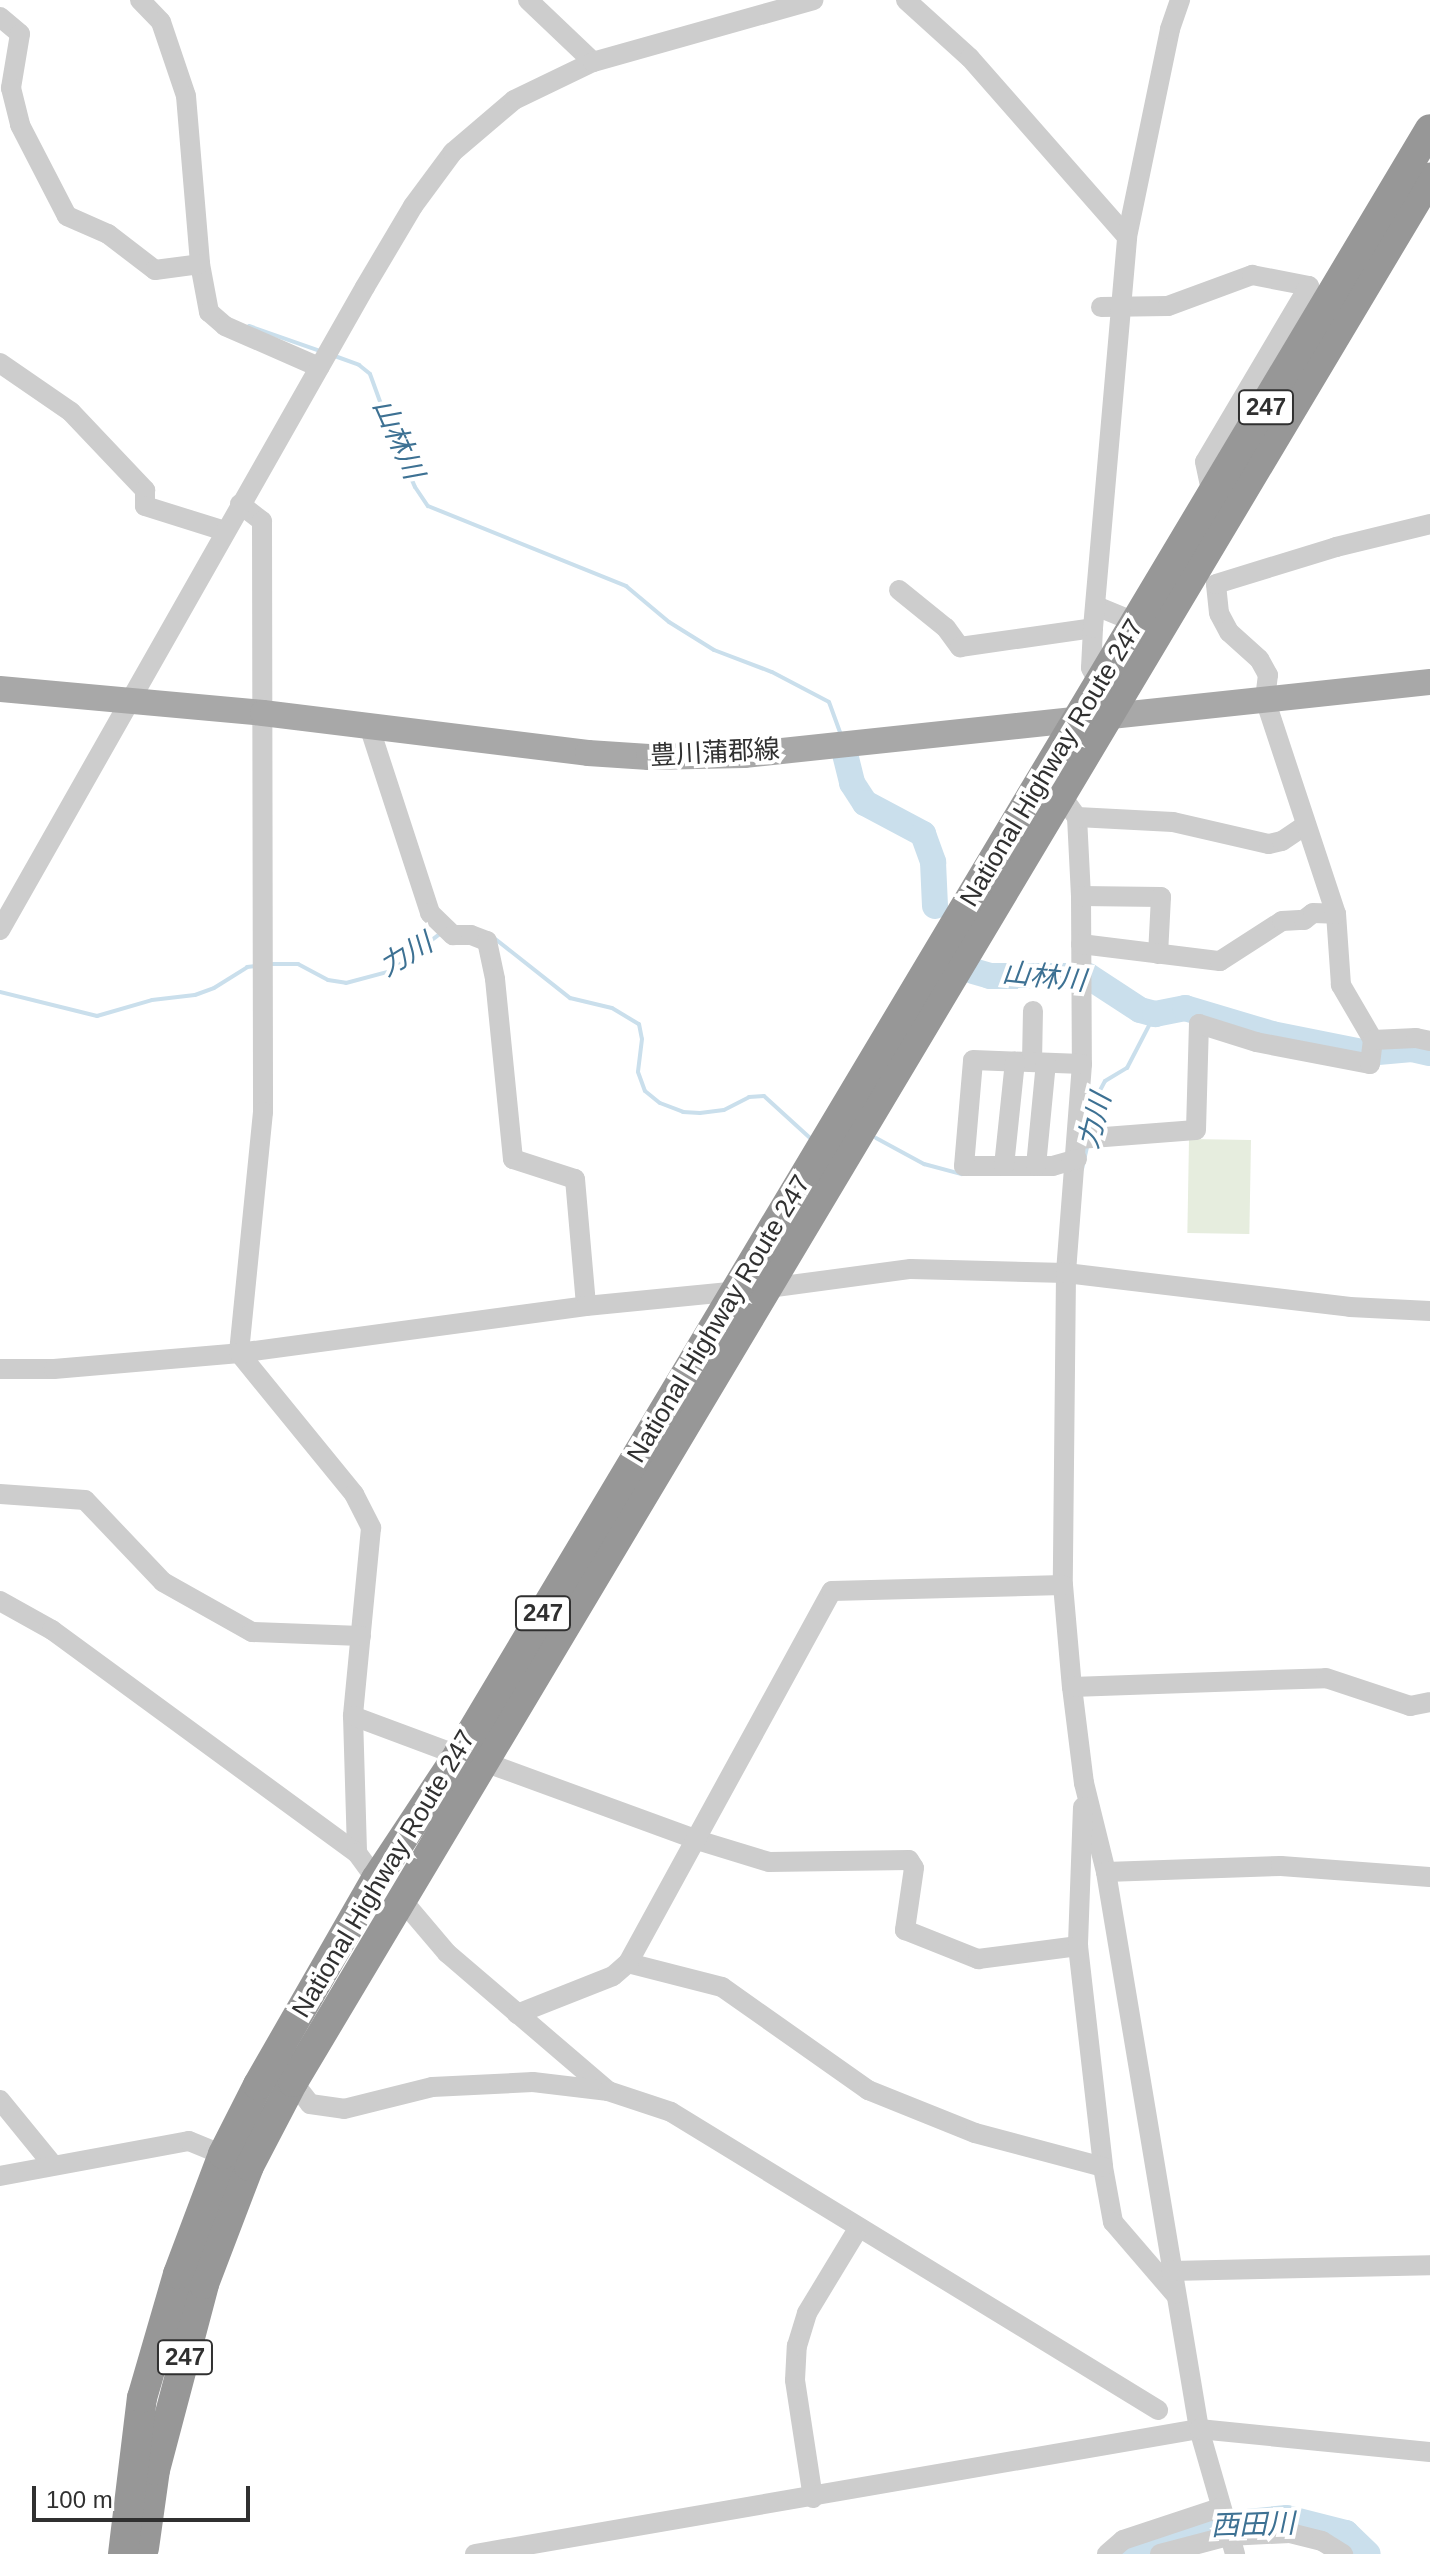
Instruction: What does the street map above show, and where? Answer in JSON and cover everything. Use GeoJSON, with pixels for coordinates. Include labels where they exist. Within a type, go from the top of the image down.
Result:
{"type":"FeatureCollection","features":[{"type":"Feature","properties":{"kind":"highway","name":"National Highway Route 247"},"geometry":{"type":"LineString","coordinates":[[123,2554],[142,2398],[178,2274],[236,2160],[293,2082],[402,1900],[472,1759],[736,1289],[1430,129]]}},
{"type":"Feature","properties":{"kind":"highway","name":"National Highway Route 247"},"geometry":{"type":"LineString","coordinates":[[144,2554],[155,2470],[258,2085],[376,1879],[472,1759],[1070,808],[1111,713],[1430,178]]}},
{"type":"Feature","properties":{"kind":"main road","name":"豊川蒲郡線"},"geometry":{"type":"LineString","coordinates":[[0,689],[263,713],[588,753],[649,757],[744,755],[1111,713],[1430,682]]}},
{"type":"Feature","properties":{"kind":"street"},"geometry":{"type":"LineString","coordinates":[[140,0],[161,22],[186,96],[203,294],[209,312],[217,319],[321,365]]}},
{"type":"Feature","properties":{"kind":"street"},"geometry":{"type":"LineString","coordinates":[[528,0],[593,62]]}},
{"type":"Feature","properties":{"kind":"street"},"geometry":{"type":"LineString","coordinates":[[0,928],[413,206],[453,152],[514,100],[593,62],[813,0]]}},
{"type":"Feature","properties":{"kind":"street"},"geometry":{"type":"LineString","coordinates":[[906,0],[970,58],[1127,237]]}},
{"type":"Feature","properties":{"kind":"street"},"geometry":{"type":"LineString","coordinates":[[1099,683],[1091,668],[1093,628],[1127,237],[1170,29],[1180,0]]}},
{"type":"Feature","properties":{"kind":"street"},"geometry":{"type":"LineString","coordinates":[[0,17],[20,34],[11,88],[20,125],[67,216],[108,234],[155,270],[200,264]]}},
{"type":"Feature","properties":{"kind":"street"},"geometry":{"type":"LineString","coordinates":[[1101,307],[1168,306],[1252,275],[1309,286],[1205,462],[1212,496]]}},
{"type":"Feature","properties":{"kind":"street"},"geometry":{"type":"LineString","coordinates":[[0,363],[71,412],[145,490],[145,506],[225,531]]}},
{"type":"Feature","properties":{"kind":"street"},"geometry":{"type":"LineString","coordinates":[[240,504],[262,521],[263,1112],[239,1353],[354,1494],[371,1528],[353,1716],[357,1853]]}},
{"type":"Feature","properties":{"kind":"street"},"geometry":{"type":"LineString","coordinates":[[1082,1064],[973,1060],[964,1166],[1053,1166],[1081,1153],[1196,1130],[1199,1024],[1256,1042],[1370,1064],[1372,1047],[1341,985],[1336,914],[1265,699],[1268,675],[1259,659],[1229,632],[1219,613],[1216,584],[1336,547],[1430,524]]}},
{"type":"Feature","properties":{"kind":"street"},"geometry":{"type":"LineString","coordinates":[[899,590],[946,628],[960,647],[1093,628]]}},
{"type":"Feature","properties":{"kind":"street"},"geometry":{"type":"LineString","coordinates":[[1096,606],[1135,622]]}},
{"type":"Feature","properties":{"kind":"street"},"geometry":{"type":"LineString","coordinates":[[369,726],[430,913],[446,929],[487,941],[495,979],[513,1159],[575,1179],[586,1306]]}},
{"type":"Feature","properties":{"kind":"street"},"geometry":{"type":"LineString","coordinates":[[1231,2545],[1199,2429],[1106,1872],[1084,1783],[1072,1687],[1063,1585],[1066,1273],[1081,1153],[1082,1064],[1081,896],[1070,808],[1173,822],[1269,844],[1282,841],[1306,825]]}},
{"type":"Feature","properties":{"kind":"street"},"geometry":{"type":"LineString","coordinates":[[1081,896],[1161,897],[1158,954]]}},
{"type":"Feature","properties":{"kind":"street"},"geometry":{"type":"LineString","coordinates":[[1081,944],[1220,961],[1282,921],[1304,920],[1313,913],[1336,914]]}},
{"type":"Feature","properties":{"kind":"street"},"geometry":{"type":"LineString","coordinates":[[1033,1011],[1031,1062],[1036,1166]]}},
{"type":"Feature","properties":{"kind":"street"},"geometry":{"type":"LineString","coordinates":[[1372,1047],[1430,1041]]}},
{"type":"Feature","properties":{"kind":"street"},"geometry":{"type":"LineString","coordinates":[[1004,1166],[1031,1062]]}},
{"type":"Feature","properties":{"kind":"street"},"geometry":{"type":"LineString","coordinates":[[0,1369],[54,1369],[239,1353],[586,1306],[768,1288],[911,1269],[1066,1273],[1350,1307],[1430,1311]]}},
{"type":"Feature","properties":{"kind":"street"},"geometry":{"type":"LineString","coordinates":[[0,1494],[85,1500],[163,1582],[252,1632],[361,1636]]}},
{"type":"Feature","properties":{"kind":"street"},"geometry":{"type":"LineString","coordinates":[[517,2014],[613,1976],[628,1963],[832,1591],[1063,1585]]}},
{"type":"Feature","properties":{"kind":"street"},"geometry":{"type":"LineString","coordinates":[[0,1601],[52,1630],[357,1853],[376,1879]]}},
{"type":"Feature","properties":{"kind":"street"},"geometry":{"type":"LineString","coordinates":[[1072,1687],[1326,1678],[1410,1706],[1430,1702]]}},
{"type":"Feature","properties":{"kind":"street"},"geometry":{"type":"LineString","coordinates":[[353,1716],[697,1840],[769,1862],[909,1860],[914,1868],[905,1930],[978,1959],[1078,1946]]}},
{"type":"Feature","properties":{"kind":"street"},"geometry":{"type":"LineString","coordinates":[[1084,1783],[1078,1946],[1103,2167],[1113,2222],[1175,2294]]}},
{"type":"Feature","properties":{"kind":"street"},"geometry":{"type":"LineString","coordinates":[[1106,1872],[1281,1866],[1430,1877]]}},
{"type":"Feature","properties":{"kind":"street"},"geometry":{"type":"LineString","coordinates":[[402,1900],[447,1953],[608,2091]]}},
{"type":"Feature","properties":{"kind":"street"},"geometry":{"type":"LineString","coordinates":[[628,1963],[722,1987],[868,2090],[975,2133],[1103,2167]]}},
{"type":"Feature","properties":{"kind":"street"},"geometry":{"type":"LineString","coordinates":[[293,2082],[310,2104],[344,2109],[432,2087],[533,2082],[608,2091],[671,2112],[1158,2410]]}},
{"type":"Feature","properties":{"kind":"street"},"geometry":{"type":"LineString","coordinates":[[0,2100],[53,2165]]}},
{"type":"Feature","properties":{"kind":"street"},"geometry":{"type":"LineString","coordinates":[[0,2176],[189,2141],[236,2160]]}},
{"type":"Feature","properties":{"kind":"street"},"geometry":{"type":"LineString","coordinates":[[813,2498],[795,2380],[797,2346],[807,2313],[859,2227]]}},
{"type":"Feature","properties":{"kind":"street"},"geometry":{"type":"LineString","coordinates":[[1171,2271],[1430,2265]]}},
{"type":"Feature","properties":{"kind":"street"},"geometry":{"type":"LineString","coordinates":[[475,2554],[1199,2429],[1430,2452]]}},
{"type":"Feature","properties":{"kind":"street"},"geometry":{"type":"LineString","coordinates":[[1107,2554],[1123,2540],[1219,2508]]}},
{"type":"Feature","properties":{"kind":"street"},"geometry":{"type":"LineString","coordinates":[[1160,2554],[1231,2545],[1290,2533],[1322,2541],[1343,2554]]}},
{"type":"Feature","properties":{"kind":"green space"},"geometry":{"type":"Polygon","coordinates":[[[1189,1139],[1251,1140],[1249,1234],[1187,1233],[1189,1139]]]}},
{"type":"Feature","properties":{"kind":"waterway","name":"山林川"},"geometry":{"type":"LineString","coordinates":[[249,326],[320,351]]}},
{"type":"Feature","properties":{"kind":"waterway","name":"山林川"},"geometry":{"type":"LineString","coordinates":[[332,355],[359,365],[370,374],[415,487],[428,506],[626,586],[669,622],[714,650],[772,672],[829,702],[840,733]]}},
{"type":"Feature","properties":{"kind":"waterway","name":"山林川"},"geometry":{"type":"LineString","coordinates":[[845,754],[852,783],[865,803],[923,834],[933,862],[935,906]]}},
{"type":"Feature","properties":{"kind":"waterway","name":"力川"},"geometry":{"type":"LineString","coordinates":[[269,964],[298,964],[328,980],[346,983],[391,971],[441,933]]}},
{"type":"Feature","properties":{"kind":"waterway","name":"力川"},"geometry":{"type":"LineString","coordinates":[[494,938],[570,998],[612,1008],[639,1024],[642,1039],[638,1072],[645,1091],[660,1103],[683,1112],[700,1113],[724,1110],[749,1097],[764,1096],[810,1138]]}},
{"type":"Feature","properties":{"kind":"waterway","name":"力川"},"geometry":{"type":"LineString","coordinates":[[0,992],[97,1016],[152,1000],[195,995],[214,988],[247,967],[256,966]]}},
{"type":"Feature","properties":{"kind":"waterway","name":"力川"},"geometry":{"type":"LineString","coordinates":[[973,971],[990,976],[1088,976],[1140,1010],[1155,1014],[1185,1008],[1272,1034],[1367,1053],[1412,1049],[1430,1053]]}},
{"type":"Feature","properties":{"kind":"waterway","name":"力川"},"geometry":{"type":"LineString","coordinates":[[1091,1131],[1097,1096],[1105,1081],[1127,1068],[1155,1014]]}},
{"type":"Feature","properties":{"kind":"waterway","name":"力川"},"geometry":{"type":"LineString","coordinates":[[876,1138],[924,1164],[962,1174]]}},
{"type":"Feature","properties":{"kind":"waterway","name":"力川"},"geometry":{"type":"LineString","coordinates":[[1082,1169],[1088,1144]]}},
{"type":"Feature","properties":{"kind":"waterway","name":"西田川"},"geometry":{"type":"LineString","coordinates":[[1133,2554],[1195,2527],[1287,2518],[1346,2533],[1368,2554]]}}]}
